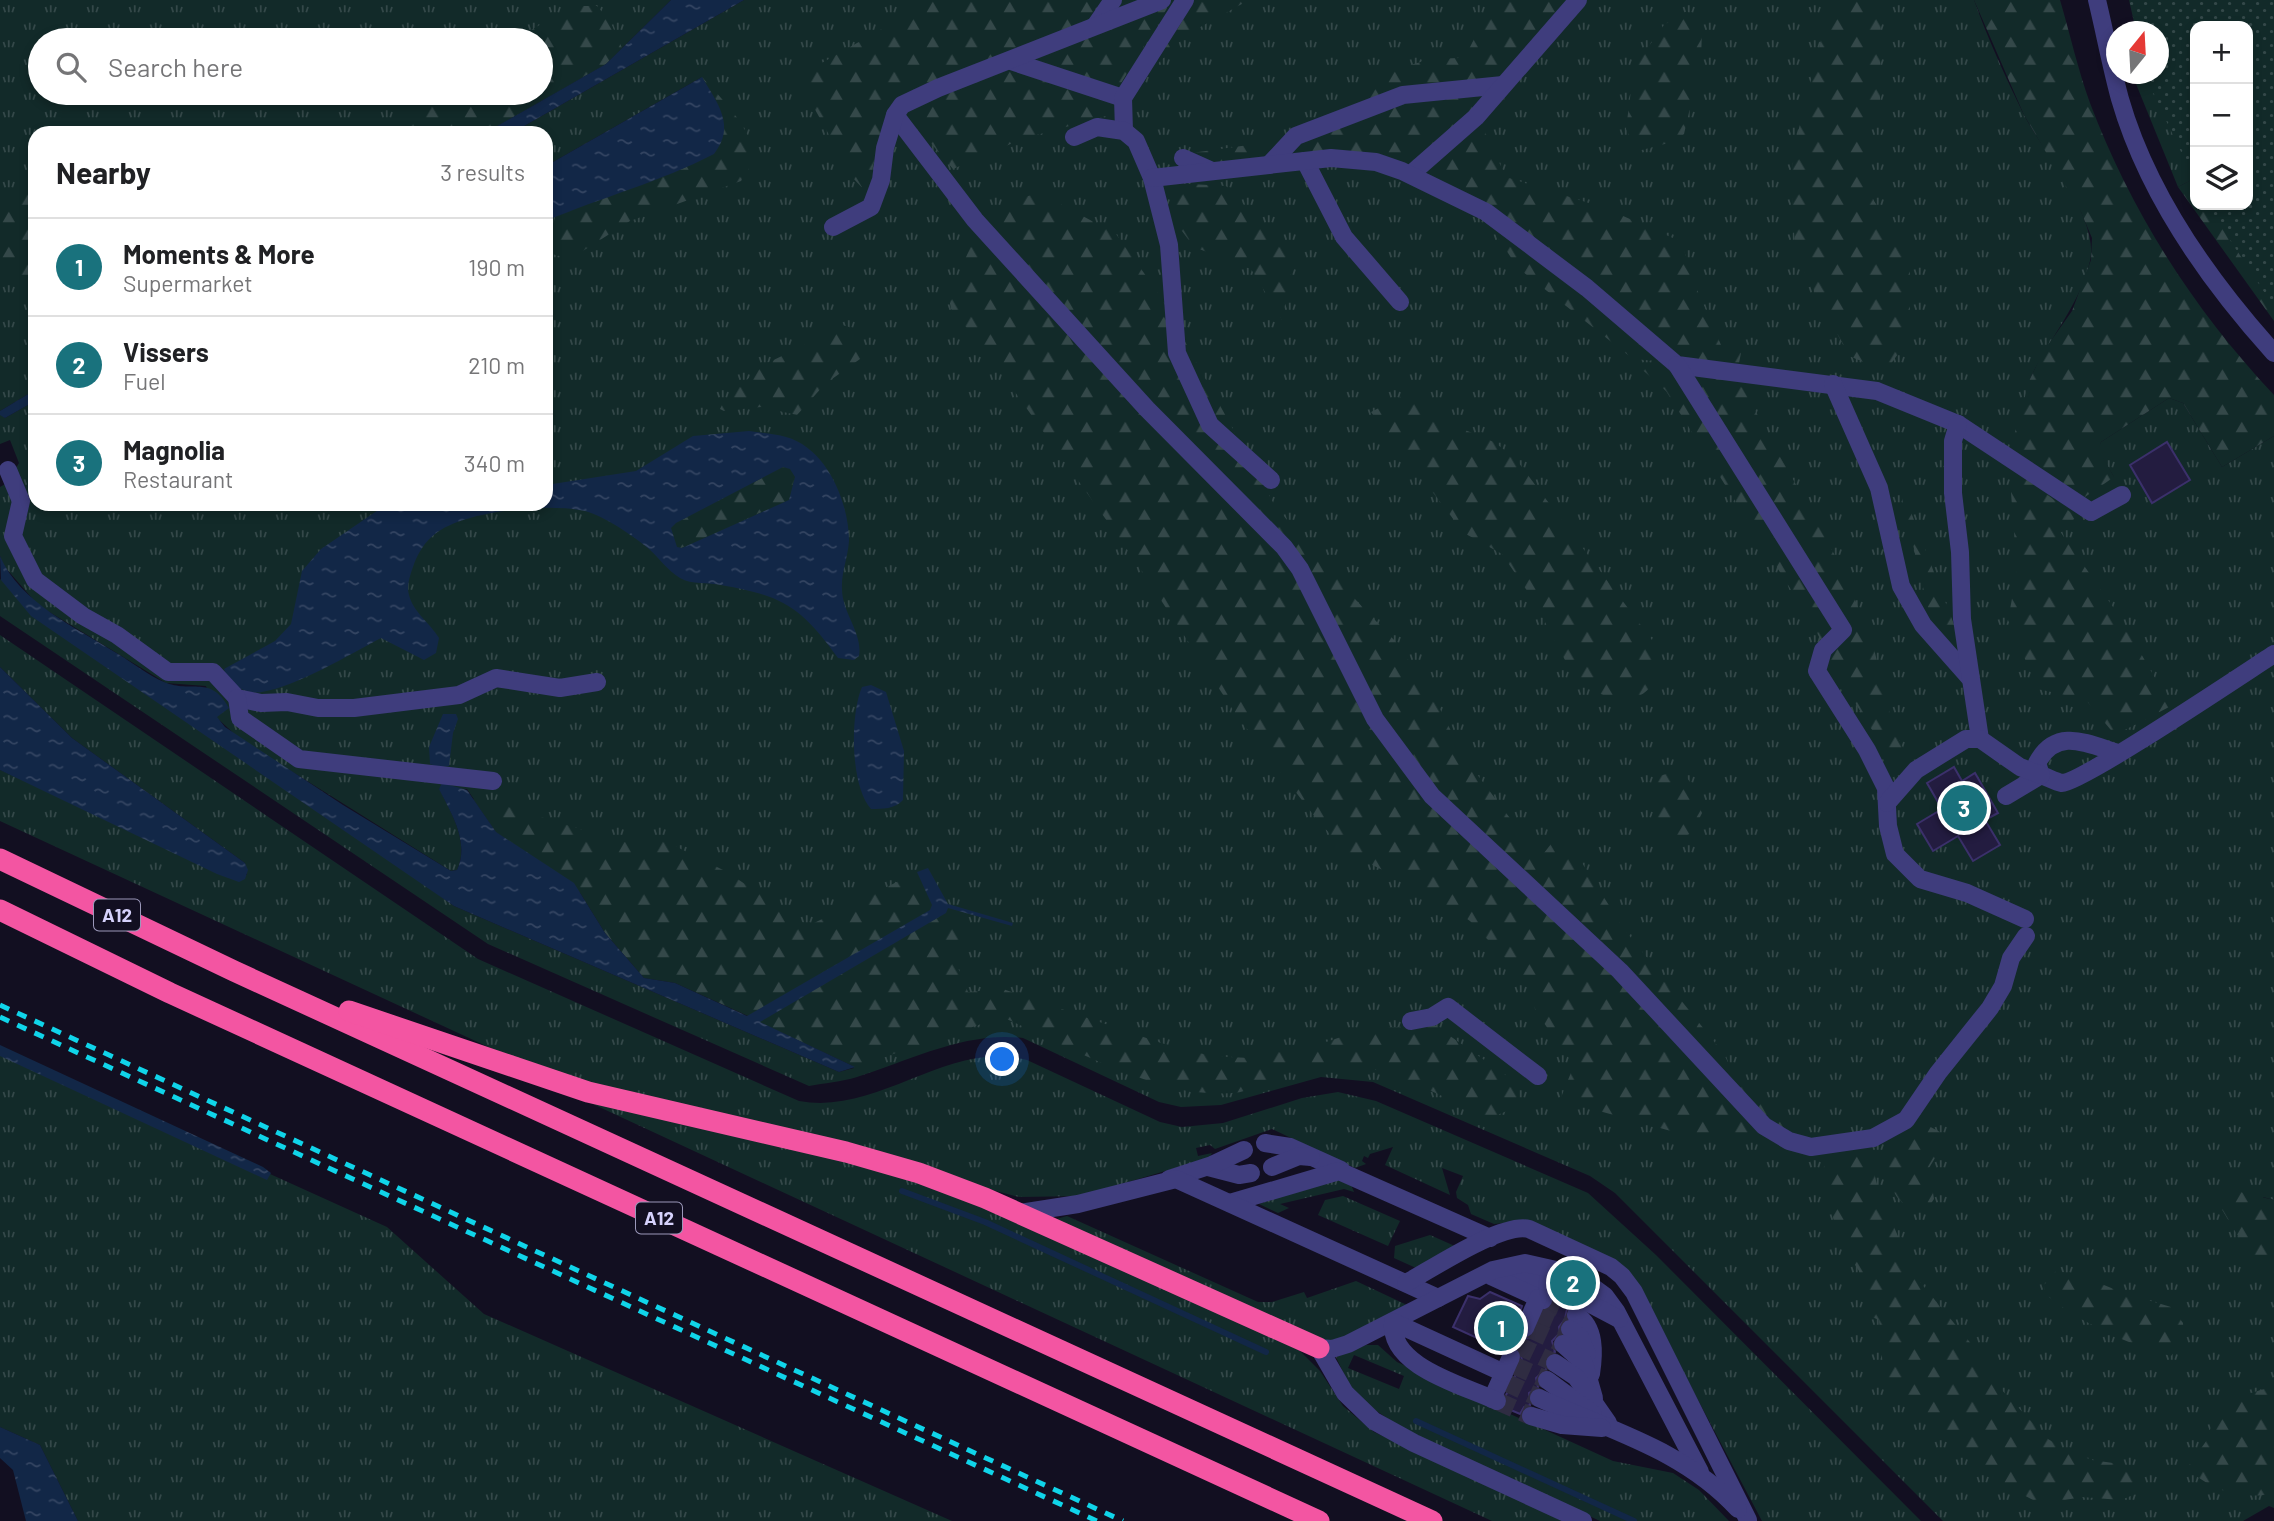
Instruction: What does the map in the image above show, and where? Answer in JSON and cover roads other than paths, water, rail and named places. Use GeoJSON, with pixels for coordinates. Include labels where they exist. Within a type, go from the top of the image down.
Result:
{"type":"FeatureCollection","features":[{"type":"Feature","properties":{"kind":"highway","name":"A12"},"geometry":{"type":"LineString","coordinates":[[0,859],[234,971],[1432,1521]]}},
{"type":"Feature","properties":{"kind":"highway","name":"A12"},"geometry":{"type":"LineString","coordinates":[[0,910],[182,998],[1319,1521]]}},
{"type":"Feature","properties":{"kind":"highway","name":"A12"},"geometry":{"type":"LineString","coordinates":[[234,971],[576,1088],[889,1163],[1020,1213],[1319,1348]]}},
{"type":"Feature","properties":{"kind":"street"},"geometry":{"type":"LineString","coordinates":[[1095,26],[1113,0]]}},
{"type":"Feature","properties":{"kind":"street"},"geometry":{"type":"LineString","coordinates":[[833,227],[871,206],[881,180],[895,115],[902,105],[938,88],[1162,0]]}},
{"type":"Feature","properties":{"kind":"street"},"geometry":{"type":"LineString","coordinates":[[1124,131],[1123,98],[1185,0]]}},
{"type":"Feature","properties":{"kind":"street"},"geometry":{"type":"LineString","coordinates":[[1411,174],[1476,117],[1578,0]]}},
{"type":"Feature","properties":{"kind":"street"},"geometry":{"type":"LineString","coordinates":[[2097,0],[2121,101],[2152,178],[2194,252],[2233,307],[2274,353]]}},
{"type":"Feature","properties":{"kind":"street"},"geometry":{"type":"LineString","coordinates":[[1011,61],[1123,98]]}},
{"type":"Feature","properties":{"kind":"street"},"geometry":{"type":"LineString","coordinates":[[1269,165],[1296,136],[1403,94],[1503,85]]}},
{"type":"Feature","properties":{"kind":"street"},"geometry":{"type":"LineString","coordinates":[[895,115],[992,239],[1147,409],[1284,547],[1300,569],[1375,719],[1432,796],[1620,971],[1765,1126],[1789,1141],[1811,1147],[1873,1138],[1906,1120],[1938,1073],[1990,1008],[2003,986],[2011,958],[2025,928],[1967,893],[1920,879],[1895,854],[1888,826],[1886,788],[1867,750],[1817,671],[1823,650],[1843,630],[1677,365],[1587,288],[1486,212],[1411,174],[1376,162],[1331,158],[1152,178]]}},
{"type":"Feature","properties":{"kind":"street"},"geometry":{"type":"LineString","coordinates":[[1073,137],[1097,127],[1124,131],[1136,141],[1152,178],[1168,245],[1177,353],[1210,425],[1271,480]]}},
{"type":"Feature","properties":{"kind":"street"},"geometry":{"type":"LineString","coordinates":[[1183,158],[1212,172]]}},
{"type":"Feature","properties":{"kind":"street"},"geometry":{"type":"LineString","coordinates":[[1305,161],[1344,237],[1400,302]]}},
{"type":"Feature","properties":{"kind":"street"},"geometry":{"type":"LineString","coordinates":[[1677,365],[1833,383],[1877,391],[1958,424],[2091,512],[2122,495]]}},
{"type":"Feature","properties":{"kind":"street"},"geometry":{"type":"LineString","coordinates":[[1833,383],[1879,488],[1901,586],[1923,625],[1969,677]]}},
{"type":"Feature","properties":{"kind":"street"},"geometry":{"type":"LineString","coordinates":[[1958,424],[1953,441],[1953,493],[1969,677],[1980,739]]}},
{"type":"Feature","properties":{"kind":"street"},"geometry":{"type":"LineString","coordinates":[[8,470],[21,501],[13,536],[36,580],[168,672],[214,672],[237,698],[240,718],[299,759],[493,781]]}},
{"type":"Feature","properties":{"kind":"street"},"geometry":{"type":"LineString","coordinates":[[1887,803],[1916,770],[1966,739],[1980,739],[2020,767],[2062,783],[2076,779],[2274,654]]}},
{"type":"Feature","properties":{"kind":"street"},"geometry":{"type":"LineString","coordinates":[[237,698],[261,704],[288,702],[318,708],[354,708],[458,695],[496,678],[561,688],[597,682]]}},
{"type":"Feature","properties":{"kind":"street"},"geometry":{"type":"LineString","coordinates":[[2041,775],[2037,763],[2044,749],[2057,741],[2084,743],[2118,753]]}},
{"type":"Feature","properties":{"kind":"street"},"geometry":{"type":"LineString","coordinates":[[2006,796],[2041,775]]}},
{"type":"Feature","properties":{"kind":"street"},"geometry":{"type":"LineString","coordinates":[[1412,1021],[1432,1017],[1448,1007],[1538,1076]]}},
{"type":"Feature","properties":{"kind":"street"},"geometry":{"type":"LineString","coordinates":[[1265,1143],[1279,1144],[1317,1159],[1490,1238]]}},
{"type":"Feature","properties":{"kind":"street"},"geometry":{"type":"LineString","coordinates":[[1160,1181],[1208,1167],[1244,1150]]}},
{"type":"Feature","properties":{"kind":"street"},"geometry":{"type":"LineString","coordinates":[[1272,1167],[1299,1156],[1317,1159]]}},
{"type":"Feature","properties":{"kind":"street"},"geometry":{"type":"LineString","coordinates":[[1208,1167],[1239,1175],[1251,1173]]}},
{"type":"Feature","properties":{"kind":"street"},"geometry":{"type":"LineString","coordinates":[[1230,1203],[1329,1172],[1353,1175]]}},
{"type":"Feature","properties":{"kind":"street","name":"A12"},"geometry":{"type":"LineString","coordinates":[[1020,1213],[1077,1204],[1160,1181],[1179,1180],[1438,1298]]}},
{"type":"Feature","properties":{"kind":"street"},"geometry":{"type":"LineString","coordinates":[[1406,1283],[1513,1228],[1529,1229],[1611,1267],[1625,1279],[1748,1520]]}},
{"type":"Feature","properties":{"kind":"street"},"geometry":{"type":"LineString","coordinates":[[1485,1273],[1537,1307],[1525,1263],[1501,1267],[1485,1273],[1341,1347],[1319,1348],[1345,1393],[1374,1421],[1398,1435],[1583,1521]]}},
{"type":"Feature","properties":{"kind":"street"},"geometry":{"type":"LineString","coordinates":[[1577,1315],[1609,1301],[1702,1475]]}},
{"type":"Feature","properties":{"kind":"street"},"geometry":{"type":"LineString","coordinates":[[1577,1315],[1586,1324],[1591,1337],[1591,1378],[1597,1412]]}},
{"type":"Feature","properties":{"kind":"street"},"geometry":{"type":"LineString","coordinates":[[1577,1315],[1579,1356],[1591,1378]]}},
{"type":"Feature","properties":{"kind":"street"},"geometry":{"type":"LineString","coordinates":[[1393,1322],[1507,1370],[1495,1400],[1409,1361],[1396,1345],[1393,1322]]}},
{"type":"Feature","properties":{"kind":"street"},"geometry":{"type":"LineString","coordinates":[[1555,1363],[1576,1377],[1597,1412],[1620,1430]]}},
{"type":"Feature","properties":{"kind":"street"},"geometry":{"type":"LineString","coordinates":[[1547,1380],[1620,1430]]}},
{"type":"Feature","properties":{"kind":"street"},"geometry":{"type":"LineString","coordinates":[[1539,1398],[1660,1449],[1702,1475],[1748,1520]]}},
{"type":"Feature","properties":{"kind":"street"},"geometry":{"type":"LineString","coordinates":[[1531,1416],[1562,1425],[1620,1430]]}},
{"type":"Feature","properties":{"kind":"water"},"geometry":{"type":"Polygon","coordinates":[[[671,0],[744,0],[524,126],[497,126],[534,105],[553,105],[553,94],[606,64],[671,0]]]}},
{"type":"Feature","properties":{"kind":"water"},"geometry":{"type":"Polygon","coordinates":[[[702,77],[722,115],[724,134],[714,154],[673,173],[553,218],[553,162],[702,77]]]}},
{"type":"Feature","properties":{"kind":"water"},"geometry":{"type":"Polygon","coordinates":[[[28,394],[28,405],[5,418],[0,415],[0,411],[28,394]]]}},
{"type":"Feature","properties":{"kind":"water"},"geometry":{"type":"Polygon","coordinates":[[[749,431],[786,437],[813,453],[833,479],[845,510],[849,541],[842,589],[845,606],[858,639],[859,656],[854,660],[838,658],[801,615],[776,599],[743,589],[680,578],[627,532],[610,522],[585,511],[553,508],[553,484],[636,471],[693,436],[749,431]],[[783,467],[676,523],[671,528],[677,547],[682,548],[789,500],[795,477],[790,469],[783,467]]]}},
{"type":"Feature","properties":{"kind":"water"},"geometry":{"type":"Polygon","coordinates":[[[377,511],[502,511],[448,526],[435,534],[420,551],[409,579],[409,595],[414,607],[439,638],[436,653],[424,660],[381,638],[307,677],[276,689],[256,693],[244,690],[230,680],[224,669],[275,641],[291,624],[302,571],[321,549],[377,511]]]}},
{"type":"Feature","properties":{"kind":"water"},"geometry":{"type":"Polygon","coordinates":[[[0,556],[21,587],[51,613],[164,682],[215,691],[229,708],[217,717],[225,727],[343,805],[451,871],[457,870],[460,859],[460,838],[439,789],[442,783],[467,790],[496,832],[574,883],[605,933],[644,978],[675,983],[747,1016],[930,910],[932,905],[917,872],[928,868],[948,904],[1013,923],[1012,926],[948,908],[946,913],[760,1022],[855,1067],[839,1072],[454,906],[31,616],[1,580],[0,556]]]}},
{"type":"Feature","properties":{"kind":"water"},"geometry":{"type":"Polygon","coordinates":[[[0,667],[72,738],[245,863],[248,870],[245,879],[239,882],[217,874],[0,770],[0,667]]]}},
{"type":"Feature","properties":{"kind":"water"},"geometry":{"type":"Polygon","coordinates":[[[871,685],[886,692],[904,751],[903,800],[884,809],[871,809],[864,798],[854,750],[858,699],[862,687],[871,685]]]}},
{"type":"Feature","properties":{"kind":"water"},"geometry":{"type":"Polygon","coordinates":[[[443,714],[456,714],[458,719],[453,733],[449,766],[438,767],[430,764],[429,747],[443,714]]]}},
{"type":"Feature","properties":{"kind":"water"},"geometry":{"type":"Polygon","coordinates":[[[0,1045],[271,1173],[267,1180],[0,1056],[0,1045]]]}},
{"type":"Feature","properties":{"kind":"water"},"geometry":{"type":"Polygon","coordinates":[[[0,1427],[40,1445],[78,1521],[26,1521],[13,1470],[0,1458],[0,1427]]]}},
{"type":"Feature","properties":{"kind":"waterway"},"geometry":{"type":"LineString","coordinates":[[902,1191],[985,1222],[1266,1352]]}},
{"type":"Feature","properties":{"kind":"waterway"},"geometry":{"type":"LineString","coordinates":[[1416,1421],[1634,1521]]}},
{"type":"Feature","properties":{"kind":"tunnel"},"geometry":{"type":"LineString","coordinates":[[1556,1270],[1590,1285]]}},
{"type":"Feature","properties":{"kind":"tunnel"},"geometry":{"type":"LineString","coordinates":[[1549,1285],[1583,1300]]}},
{"type":"Feature","properties":{"kind":"tunnel"},"geometry":{"type":"LineString","coordinates":[[1543,1300],[1576,1315]]}},
{"type":"Feature","properties":{"kind":"tunnel"},"geometry":{"type":"LineString","coordinates":[[1536,1314],[1570,1329]]}},
{"type":"Feature","properties":{"kind":"tunnel"},"geometry":{"type":"LineString","coordinates":[[1530,1329],[1563,1344]]}},
{"type":"Feature","properties":{"kind":"tunnel"},"geometry":{"type":"LineString","coordinates":[[1517,1345],[1555,1363]]}},
{"type":"Feature","properties":{"kind":"tunnel"},"geometry":{"type":"LineString","coordinates":[[1513,1365],[1547,1380]]}},
{"type":"Feature","properties":{"kind":"tunnel"},"geometry":{"type":"LineString","coordinates":[[1505,1382],[1539,1398]]}},
{"type":"Feature","properties":{"kind":"tunnel"},"geometry":{"type":"LineString","coordinates":[[1497,1401],[1531,1416]]}},
{"type":"Feature","properties":{"kind":"railway"},"geometry":{"type":"LineString","coordinates":[[0,1005],[1123,1521]]}},
{"type":"Feature","properties":{"kind":"railway"},"geometry":{"type":"LineString","coordinates":[[0,1017],[1097,1521]]}},
{"type":"Feature","properties":{"kind":"place","name":"Magnolia"},"geometry":{"type":"Point","coordinates":[1964,808]}},
{"type":"Feature","properties":{"kind":"place","name":"Vissers"},"geometry":{"type":"Point","coordinates":[1573,1283]}},
{"type":"Feature","properties":{"kind":"place","name":"Moments & More"},"geometry":{"type":"Point","coordinates":[1501,1328]}}]}
